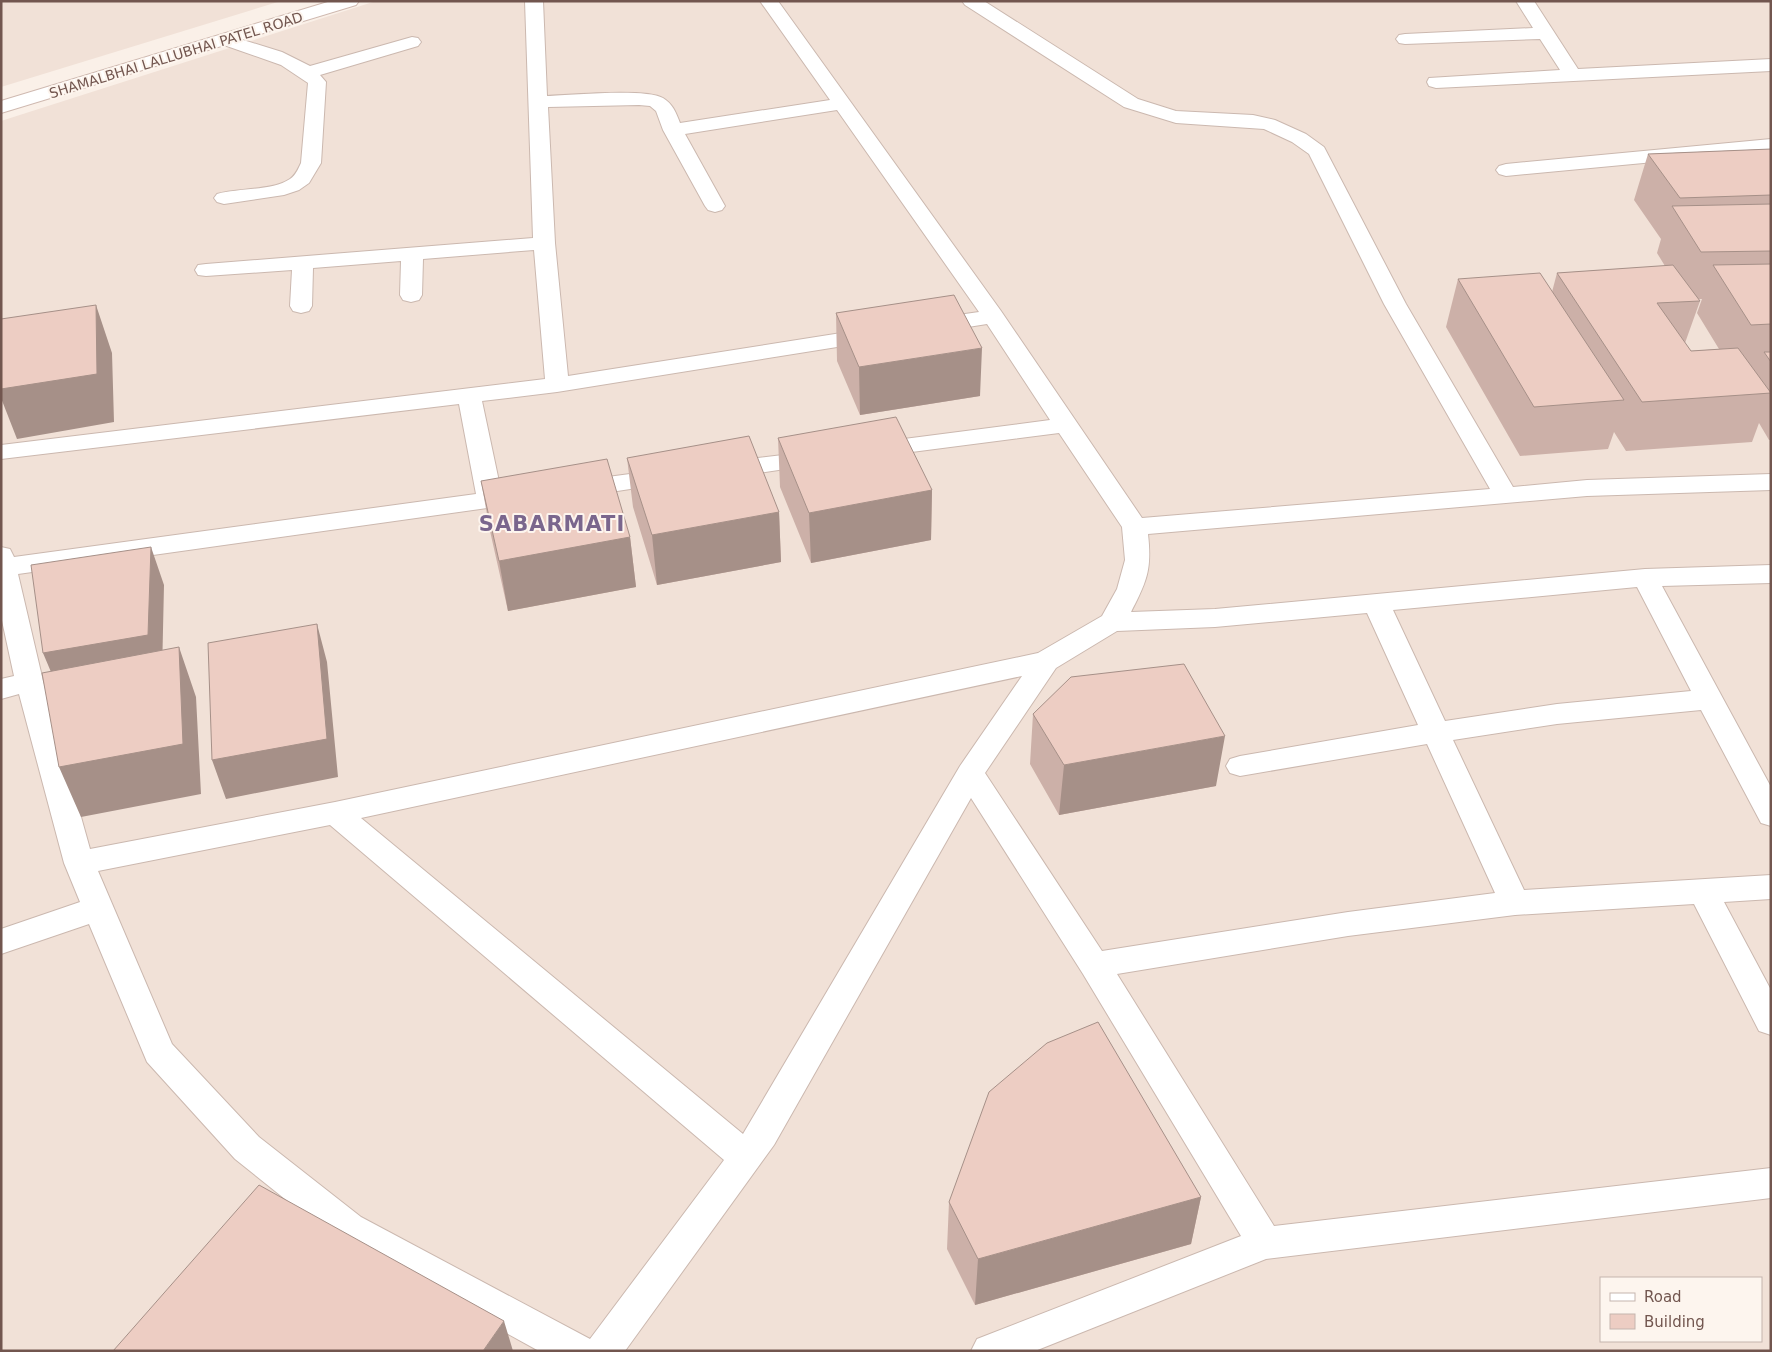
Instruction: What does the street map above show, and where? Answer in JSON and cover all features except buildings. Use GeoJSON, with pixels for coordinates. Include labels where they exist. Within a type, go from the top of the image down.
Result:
{"type":"FeatureCollection","features":[{"type":"Feature","properties":{"kind":"street","name":"SHAMALBHAI LALLUBHAI PATEL ROAD"},"geometry":{"type":"LineString","coordinates":[[1,107],[227,40],[350,1]]}},
{"type":"Feature","properties":{"kind":"street"},"geometry":{"type":"LineString","coordinates":[[534,1],[544,243],[557,385]]}},
{"type":"Feature","properties":{"kind":"street"},"geometry":{"type":"LineString","coordinates":[[769,1],[993,316],[1135,527],[1138,560],[1130,589],[1112,622]]}},
{"type":"Feature","properties":{"kind":"street"},"geometry":{"type":"LineString","coordinates":[[971,1],[1131,103],[1152,111],[1182,118],[1256,120],[1287,130],[1300,137],[1317,152],[1395,304],[1506,495]]}},
{"type":"Feature","properties":{"kind":"street"},"geometry":{"type":"LineString","coordinates":[[1525,1],[1572,75]]}},
{"type":"Feature","properties":{"kind":"street"},"geometry":{"type":"LineString","coordinates":[[1405,39],[1545,33]]}},
{"type":"Feature","properties":{"kind":"street"},"geometry":{"type":"LineString","coordinates":[[224,198],[288,188],[297,183],[306,173],[311,163],[317,82],[308,72],[287,62],[227,40]]}},
{"type":"Feature","properties":{"kind":"street"},"geometry":{"type":"LineString","coordinates":[[308,72],[412,42]]}},
{"type":"Feature","properties":{"kind":"street"},"geometry":{"type":"LineString","coordinates":[[1436,82],[1771,65]]}},
{"type":"Feature","properties":{"kind":"street"},"geometry":{"type":"LineString","coordinates":[[538,102],[639,98],[655,101],[664,108],[673,130],[715,206]]}},
{"type":"Feature","properties":{"kind":"street"},"geometry":{"type":"LineString","coordinates":[[673,130],[842,104]]}},
{"type":"Feature","properties":{"kind":"street"},"geometry":{"type":"LineString","coordinates":[[1506,170],[1771,145]]}},
{"type":"Feature","properties":{"kind":"street"},"geometry":{"type":"LineString","coordinates":[[206,270],[544,243]]}},
{"type":"Feature","properties":{"kind":"street"},"geometry":{"type":"LineString","coordinates":[[411,295],[412,253]]}},
{"type":"Feature","properties":{"kind":"street"},"geometry":{"type":"LineString","coordinates":[[301,306],[302,262]]}},
{"type":"Feature","properties":{"kind":"street"},"geometry":{"type":"LineString","coordinates":[[1,452],[557,385],[993,316]]}},
{"type":"Feature","properties":{"kind":"street"},"geometry":{"type":"LineString","coordinates":[[469,396],[490,500]]}},
{"type":"Feature","properties":{"kind":"street"},"geometry":{"type":"LineString","coordinates":[[576,1351],[273,1187],[247,1148],[159,1052],[79,863],[29,681],[3,561],[1065,425]]}},
{"type":"Feature","properties":{"kind":"street"},"geometry":{"type":"LineString","coordinates":[[1135,527],[1587,488],[1771,482]]}},
{"type":"Feature","properties":{"kind":"street"},"geometry":{"type":"LineString","coordinates":[[79,863],[335,814],[1046,661],[1112,622],[1215,618],[1644,578],[1771,574]]}},
{"type":"Feature","properties":{"kind":"street"},"geometry":{"type":"LineString","coordinates":[[1644,578],[1771,815]]}},
{"type":"Feature","properties":{"kind":"street"},"geometry":{"type":"LineString","coordinates":[[1376,603],[1515,903]]}},
{"type":"Feature","properties":{"kind":"street"},"geometry":{"type":"LineString","coordinates":[[603,1351],[762,1135],[970,773],[1046,661]]}},
{"type":"Feature","properties":{"kind":"street"},"geometry":{"type":"LineString","coordinates":[[1,689],[29,681]]}},
{"type":"Feature","properties":{"kind":"street"},"geometry":{"type":"LineString","coordinates":[[1240,766],[1436,732],[1557,714],[1709,698]]}},
{"type":"Feature","properties":{"kind":"street"},"geometry":{"type":"LineString","coordinates":[[970,773],[1094,965],[1265,1243]]}},
{"type":"Feature","properties":{"kind":"street"},"geometry":{"type":"LineString","coordinates":[[335,814],[745,1157]]}},
{"type":"Feature","properties":{"kind":"street"},"geometry":{"type":"LineString","coordinates":[[1094,965],[1348,924],[1515,903],[1771,887]]}},
{"type":"Feature","properties":{"kind":"street"},"geometry":{"type":"LineString","coordinates":[[1703,892],[1771,1022]]}},
{"type":"Feature","properties":{"kind":"street"},"geometry":{"type":"LineString","coordinates":[[1,942],[98,908]]}},
{"type":"Feature","properties":{"kind":"street"},"geometry":{"type":"LineString","coordinates":[[990,1351],[1265,1243],[1771,1183]]}},
{"type":"Feature","properties":{"kind":"shaded area"},"geometry":{"type":"Polygon","coordinates":[[[1,1],[281,1],[1,87],[1,1]]]}},
{"type":"Feature","properties":{"kind":"shaded area"},"geometry":{"type":"Polygon","coordinates":[[[376,1],[1771,1],[1771,1351],[1,1351],[1,121],[376,1]]]}},
{"type":"Feature","properties":{"kind":"district","name":"SABARMATI"},"geometry":{"type":"Point","coordinates":[552,524]}}]}
